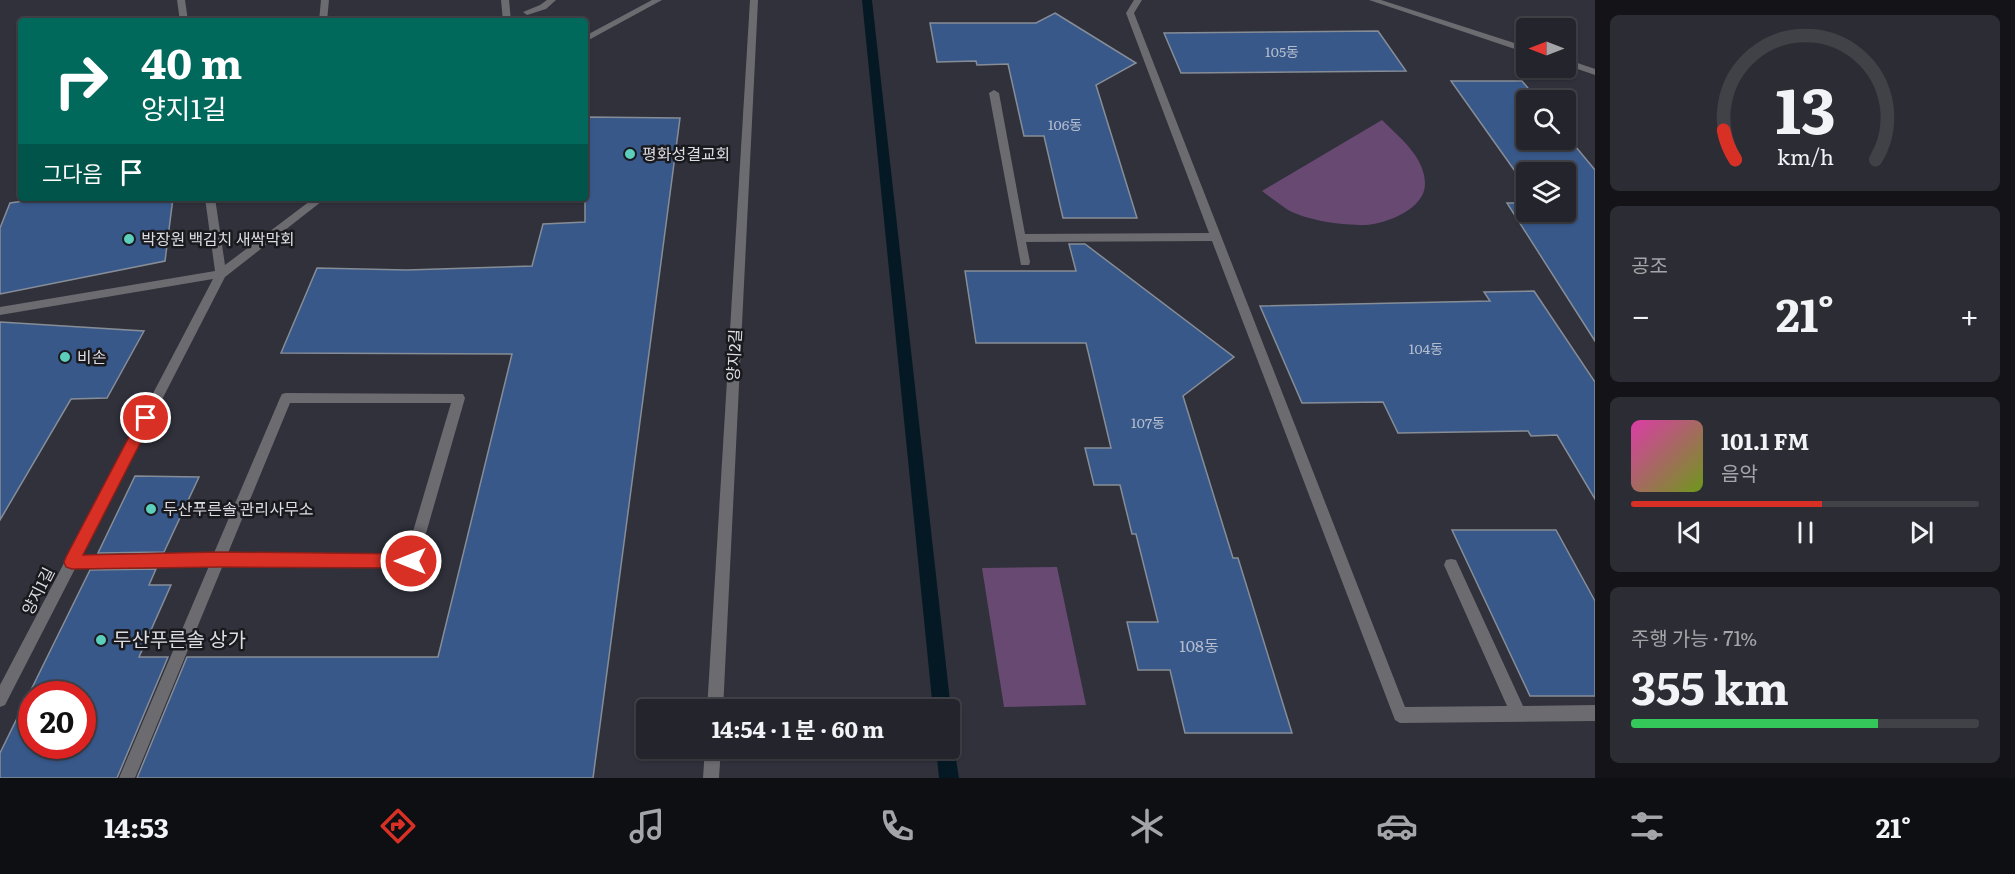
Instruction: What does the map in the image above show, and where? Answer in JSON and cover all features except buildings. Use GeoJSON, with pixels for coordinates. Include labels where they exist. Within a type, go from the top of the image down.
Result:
{"type":"FeatureCollection","features":[{"type":"Feature","properties":{"kind":"street"},"geometry":{"type":"LineString","coordinates":[[181,0],[184,18]]}},
{"type":"Feature","properties":{"kind":"street"},"geometry":{"type":"LineString","coordinates":[[322,18],[325,0]]}},
{"type":"Feature","properties":{"kind":"street"},"geometry":{"type":"LineString","coordinates":[[505,0],[507,18]]}},
{"type":"Feature","properties":{"kind":"street"},"geometry":{"type":"LineString","coordinates":[[527,12],[543,7],[552,0]]}},
{"type":"Feature","properties":{"kind":"street"},"geometry":{"type":"LineString","coordinates":[[588,37],[658,0]]}},
{"type":"Feature","properties":{"kind":"street","name":"양지2길"},"geometry":{"type":"LineString","coordinates":[[716,699],[754,0]]}},
{"type":"Feature","properties":{"kind":"street"},"geometry":{"type":"LineString","coordinates":[[1138,0],[1130,13],[1400,715],[1595,713]]}},
{"type":"Feature","properties":{"kind":"street"},"geometry":{"type":"LineString","coordinates":[[1373,0],[1516,46]]}},
{"type":"Feature","properties":{"kind":"street"},"geometry":{"type":"LineString","coordinates":[[1576,65],[1595,72]]}},
{"type":"Feature","properties":{"kind":"street"},"geometry":{"type":"LineString","coordinates":[[994,93],[1025,262]]}},
{"type":"Feature","properties":{"kind":"street"},"geometry":{"type":"LineString","coordinates":[[210,201],[221,274]]}},
{"type":"Feature","properties":{"kind":"street","name":"양지1길"},"geometry":{"type":"LineString","coordinates":[[0,700],[221,274],[317,201]]}},
{"type":"Feature","properties":{"kind":"street"},"geometry":{"type":"LineString","coordinates":[[1020,238],[1216,237]]}},
{"type":"Feature","properties":{"kind":"street","name":"양지1길"},"geometry":{"type":"LineString","coordinates":[[0,311],[221,274]]}},
{"type":"Feature","properties":{"kind":"street"},"geometry":{"type":"LineString","coordinates":[[72,562],[219,559],[411,561],[459,398],[286,398],[219,559],[127,778]]}},
{"type":"Feature","properties":{"kind":"street"},"geometry":{"type":"LineString","coordinates":[[1451,565],[1518,713]]}},
{"type":"Feature","properties":{"kind":"street"},"geometry":{"type":"LineString","coordinates":[[711,778],[712,759]]}},
{"type":"Feature","properties":{"kind":"shaded area"},"geometry":{"type":"Polygon","coordinates":[[[1382,120],[1410,148],[1421,165],[1425,184],[1419,201],[1412,208],[1393,218],[1374,224],[1325,222],[1288,210],[1262,191],[1382,120]]]}},
{"type":"Feature","properties":{"kind":"shaded area"},"geometry":{"type":"Polygon","coordinates":[[[1057,567],[1086,705],[1004,707],[982,568],[1057,567]]]}},
{"type":"Feature","properties":{"kind":"waterway"},"geometry":{"type":"LineString","coordinates":[[867,0],[941,699]]}},
{"type":"Feature","properties":{"kind":"waterway"},"geometry":{"type":"LineString","coordinates":[[947,759],[949,778]]}},
{"type":"Feature","properties":{"kind":"place","name":"평화성결교회"},"geometry":{"type":"Point","coordinates":[630,154]}},
{"type":"Feature","properties":{"kind":"place","name":"박장원 백김치 새싹막회"},"geometry":{"type":"Point","coordinates":[129,239]}},
{"type":"Feature","properties":{"kind":"place","name":"비손"},"geometry":{"type":"Point","coordinates":[65,357]}},
{"type":"Feature","properties":{"kind":"place","name":"두산푸른솔 관리사무소"},"geometry":{"type":"Point","coordinates":[151,509]}},
{"type":"Feature","properties":{"kind":"place","name":"두산푸른솔 상가"},"geometry":{"type":"Point","coordinates":[101,640]}},
{"type":"Feature","properties":{"kind":"route"},"geometry":{"type":"LineString","coordinates":[[146,418],[72,562],[219,559],[411,561]]}}]}
